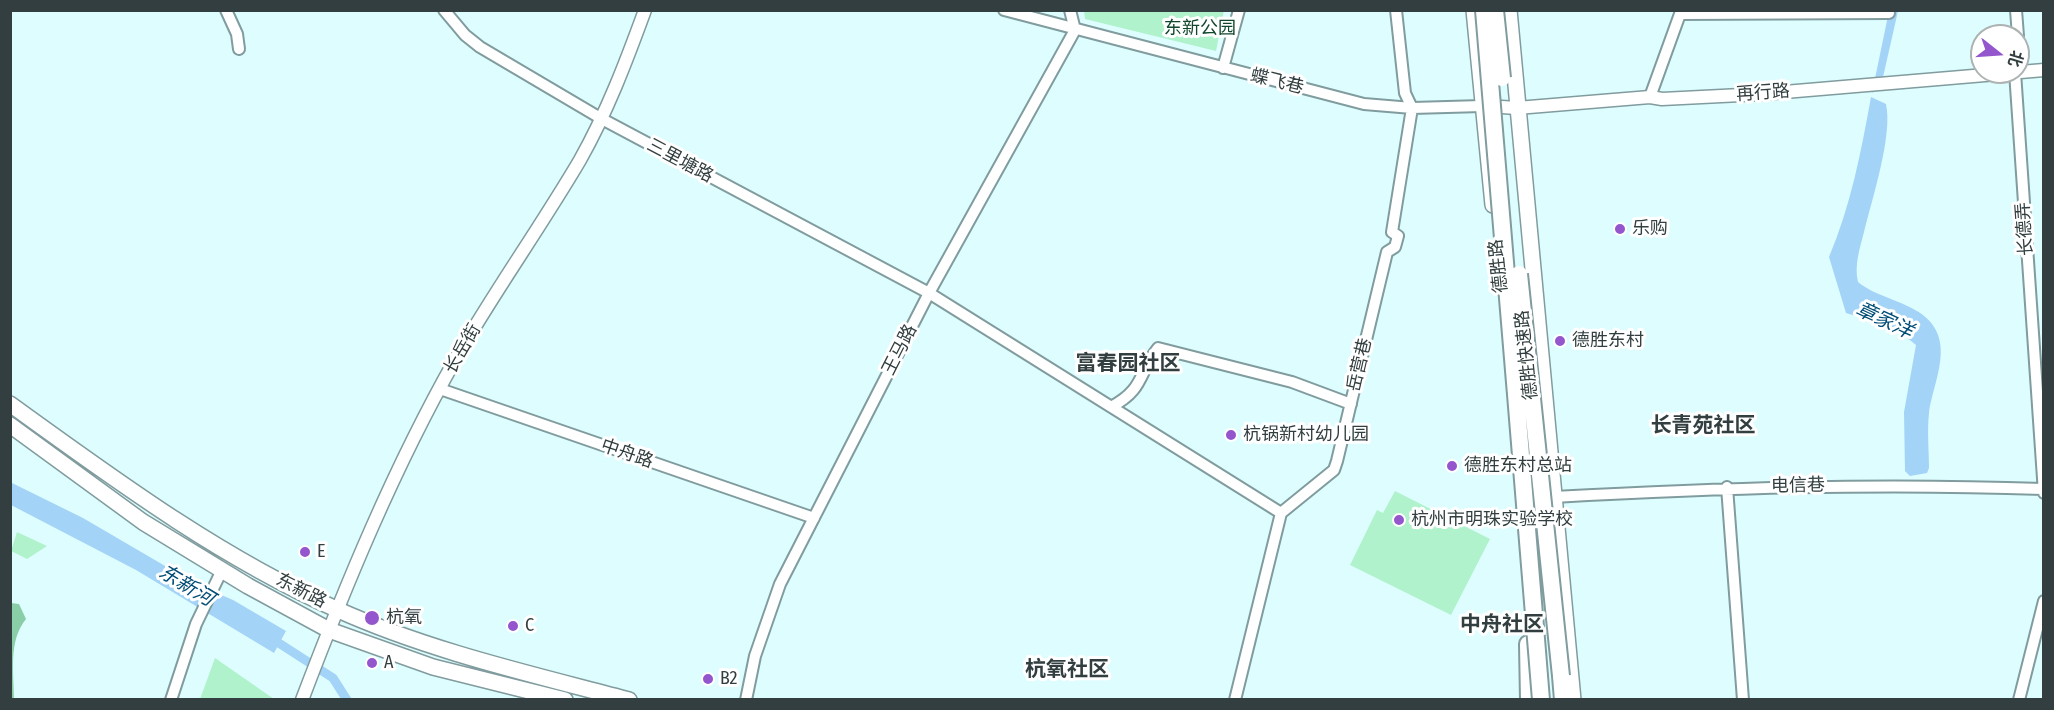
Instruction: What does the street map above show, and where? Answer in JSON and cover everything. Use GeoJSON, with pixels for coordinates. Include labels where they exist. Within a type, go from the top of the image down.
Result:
{"type":"FeatureCollection","features":[{"type":"Feature","properties":{"kind":"highway","name":"德胜快速路"},"geometry":{"type":"LineString","coordinates":[[1484,10],[1507,260],[1516,406],[1541,699]]}},
{"type":"Feature","properties":{"kind":"highway","name":"德胜快速路"},"geometry":{"type":"LineString","coordinates":[[1496,10],[1526,352],[1563,699]]}},
{"type":"Feature","properties":{"kind":"highway"},"geometry":{"type":"LineString","coordinates":[[1516,406],[1511,449],[1528,644],[1529,699]]}},
{"type":"Feature","properties":{"kind":"highway"},"geometry":{"type":"LineString","coordinates":[[1528,644],[1549,699]]}},
{"type":"Feature","properties":{"kind":"main road","name":"德胜路"},"geometry":{"type":"LineString","coordinates":[[1474,10],[1511,386],[1549,699]]}},
{"type":"Feature","properties":{"kind":"main road","name":"德胜路"},"geometry":{"type":"LineString","coordinates":[[1509,10],[1573,699]]}},
{"type":"Feature","properties":{"kind":"main road","name":"东新路"},"geometry":{"type":"LineString","coordinates":[[10,404],[136,495],[242,559],[336,609],[476,659],[629,699]]}},
{"type":"Feature","properties":{"kind":"main road","name":"东新路"},"geometry":{"type":"LineString","coordinates":[[10,425],[143,522],[328,630],[433,667],[565,699]]}},
{"type":"Feature","properties":{"kind":"street"},"geometry":{"type":"LineString","coordinates":[[226,10],[237,34],[239,49]]}},
{"type":"Feature","properties":{"kind":"street","name":"三里塘路"},"geometry":{"type":"LineString","coordinates":[[444,10],[465,35],[480,47],[602,119],[929,293],[1281,513]]}},
{"type":"Feature","properties":{"kind":"street","name":"长岳街"},"geometry":{"type":"LineString","coordinates":[[303,698],[336,609],[440,389],[455,360],[580,160],[602,119],[645,10]]}},
{"type":"Feature","properties":{"kind":"street","name":"蝶飞巷"},"geometry":{"type":"LineString","coordinates":[[1004,10],[1364,104],[1412,108],[1482,106]]}},
{"type":"Feature","properties":{"kind":"street"},"geometry":{"type":"LineString","coordinates":[[1070,10],[1075,30]]}},
{"type":"Feature","properties":{"kind":"street"},"geometry":{"type":"LineString","coordinates":[[1223,68],[1239,10]]}},
{"type":"Feature","properties":{"kind":"street","name":"岳营巷"},"geometry":{"type":"LineString","coordinates":[[1281,513],[1334,470],[1387,252],[1395,247],[1398,236],[1392,232],[1412,108],[1405,93],[1396,10]]}},
{"type":"Feature","properties":{"kind":"street"},"geometry":{"type":"LineString","coordinates":[[1650,97],[1680,14],[1889,13]]}},
{"type":"Feature","properties":{"kind":"street","name":"王马路"},"geometry":{"type":"LineString","coordinates":[[746,699],[755,656],[772,602],[929,293],[1075,30]]}},
{"type":"Feature","properties":{"kind":"street","name":"再行路"},"geometry":{"type":"LineString","coordinates":[[1482,106],[1517,108],[1650,97],[1662,99],[1761,94],[1970,76]]}},
{"type":"Feature","properties":{"kind":"street","name":"长德弄"},"geometry":{"type":"LineString","coordinates":[[2016,84],[2039,371],[2043,491]]}},
{"type":"Feature","properties":{"kind":"street"},"geometry":{"type":"LineString","coordinates":[[1111,407],[1125,399],[1137,387],[1158,348],[1292,382],[1351,404]]}},
{"type":"Feature","properties":{"kind":"street","name":"中舟路"},"geometry":{"type":"LineString","coordinates":[[440,389],[814,518]]}},
{"type":"Feature","properties":{"kind":"street","name":"电信巷"},"geometry":{"type":"LineString","coordinates":[[1554,497],[1727,488],[1869,484],[2043,491]]}},
{"type":"Feature","properties":{"kind":"street"},"geometry":{"type":"LineString","coordinates":[[1727,488],[1743,699]]}},
{"type":"Feature","properties":{"kind":"street"},"geometry":{"type":"LineString","coordinates":[[1235,699],[1281,513]]}},
{"type":"Feature","properties":{"kind":"street"},"geometry":{"type":"LineString","coordinates":[[171,699],[196,624],[222,570]]}},
{"type":"Feature","properties":{"kind":"street"},"geometry":{"type":"LineString","coordinates":[[2019,699],[2043,601]]}},
{"type":"Feature","properties":{"kind":"green space","name":"东新公园"},"geometry":{"type":"Polygon","coordinates":[[[1224,10],[1216,51],[1085,19],[1084,11],[1224,10]]]}},
{"type":"Feature","properties":{"kind":"green space"},"geometry":{"type":"Polygon","coordinates":[[[1395,491],[1490,539],[1451,615],[1350,565],[1377,510],[1383,513],[1395,491]]]}},
{"type":"Feature","properties":{"kind":"green space"},"geometry":{"type":"Polygon","coordinates":[[[17,532],[47,546],[27,559],[11,551],[17,532]]]}},
{"type":"Feature","properties":{"kind":"green space"},"geometry":{"type":"Polygon","coordinates":[[[11,603],[19,604],[26,619],[20,628],[14,647],[14,700],[10,699],[11,603]]]}},
{"type":"Feature","properties":{"kind":"green space"},"geometry":{"type":"Polygon","coordinates":[[[215,658],[274,699],[200,699],[215,658]]]}},
{"type":"Feature","properties":{"kind":"water"},"geometry":{"type":"Polygon","coordinates":[[[1889,11],[1898,11],[1881,86],[1872,93],[1889,11]]]}},
{"type":"Feature","properties":{"kind":"water","name":"章家洋"},"geometry":{"type":"Polygon","coordinates":[[[1871,97],[1886,104],[1887,132],[1881,167],[1858,257],[1858,282],[1923,315],[1933,325],[1939,336],[1941,348],[1929,413],[1929,468],[1927,473],[1910,476],[1905,471],[1904,412],[1916,345],[1895,328],[1846,313],[1829,257],[1849,198],[1871,97]]]}},
{"type":"Feature","properties":{"kind":"water"},"geometry":{"type":"Polygon","coordinates":[[[10,482],[83,518],[196,584],[233,600],[286,631],[274,653],[136,570],[11,505],[10,482]]]}},
{"type":"Feature","properties":{"kind":"waterway","name":"东新河"},"geometry":{"type":"LineString","coordinates":[[271,638],[333,678],[347,700]]}},
{"type":"Feature","properties":{"kind":"place","name":"乐购"},"geometry":{"type":"Point","coordinates":[1620,229]}},
{"type":"Feature","properties":{"kind":"place","name":"德胜东村"},"geometry":{"type":"Point","coordinates":[1560,341]}},
{"type":"Feature","properties":{"kind":"place","name":"杭锅新村幼儿园"},"geometry":{"type":"Point","coordinates":[1231,435]}},
{"type":"Feature","properties":{"kind":"place","name":"德胜东村总站"},"geometry":{"type":"Point","coordinates":[1452,466]}},
{"type":"Feature","properties":{"kind":"place","name":"杭州市明珠实验学校"},"geometry":{"type":"Point","coordinates":[1399,520]}},
{"type":"Feature","properties":{"kind":"place","name":"E"},"geometry":{"type":"Point","coordinates":[305,552]}},
{"type":"Feature","properties":{"kind":"place","name":"杭氧"},"geometry":{"type":"Point","coordinates":[372,618]}},
{"type":"Feature","properties":{"kind":"place","name":"C"},"geometry":{"type":"Point","coordinates":[513,626]}},
{"type":"Feature","properties":{"kind":"place","name":"A"},"geometry":{"type":"Point","coordinates":[372,663]}},
{"type":"Feature","properties":{"kind":"place","name":"B2"},"geometry":{"type":"Point","coordinates":[708,679]}},
{"type":"Feature","properties":{"kind":"district","name":"富春园社区"},"geometry":{"type":"Point","coordinates":[1128,364]}},
{"type":"Feature","properties":{"kind":"district","name":"长青苑社区"},"geometry":{"type":"Point","coordinates":[1703,426]}},
{"type":"Feature","properties":{"kind":"district","name":"中舟社区"},"geometry":{"type":"Point","coordinates":[1502,625]}},
{"type":"Feature","properties":{"kind":"district","name":"杭氧社区"},"geometry":{"type":"Point","coordinates":[1067,670]}}]}
